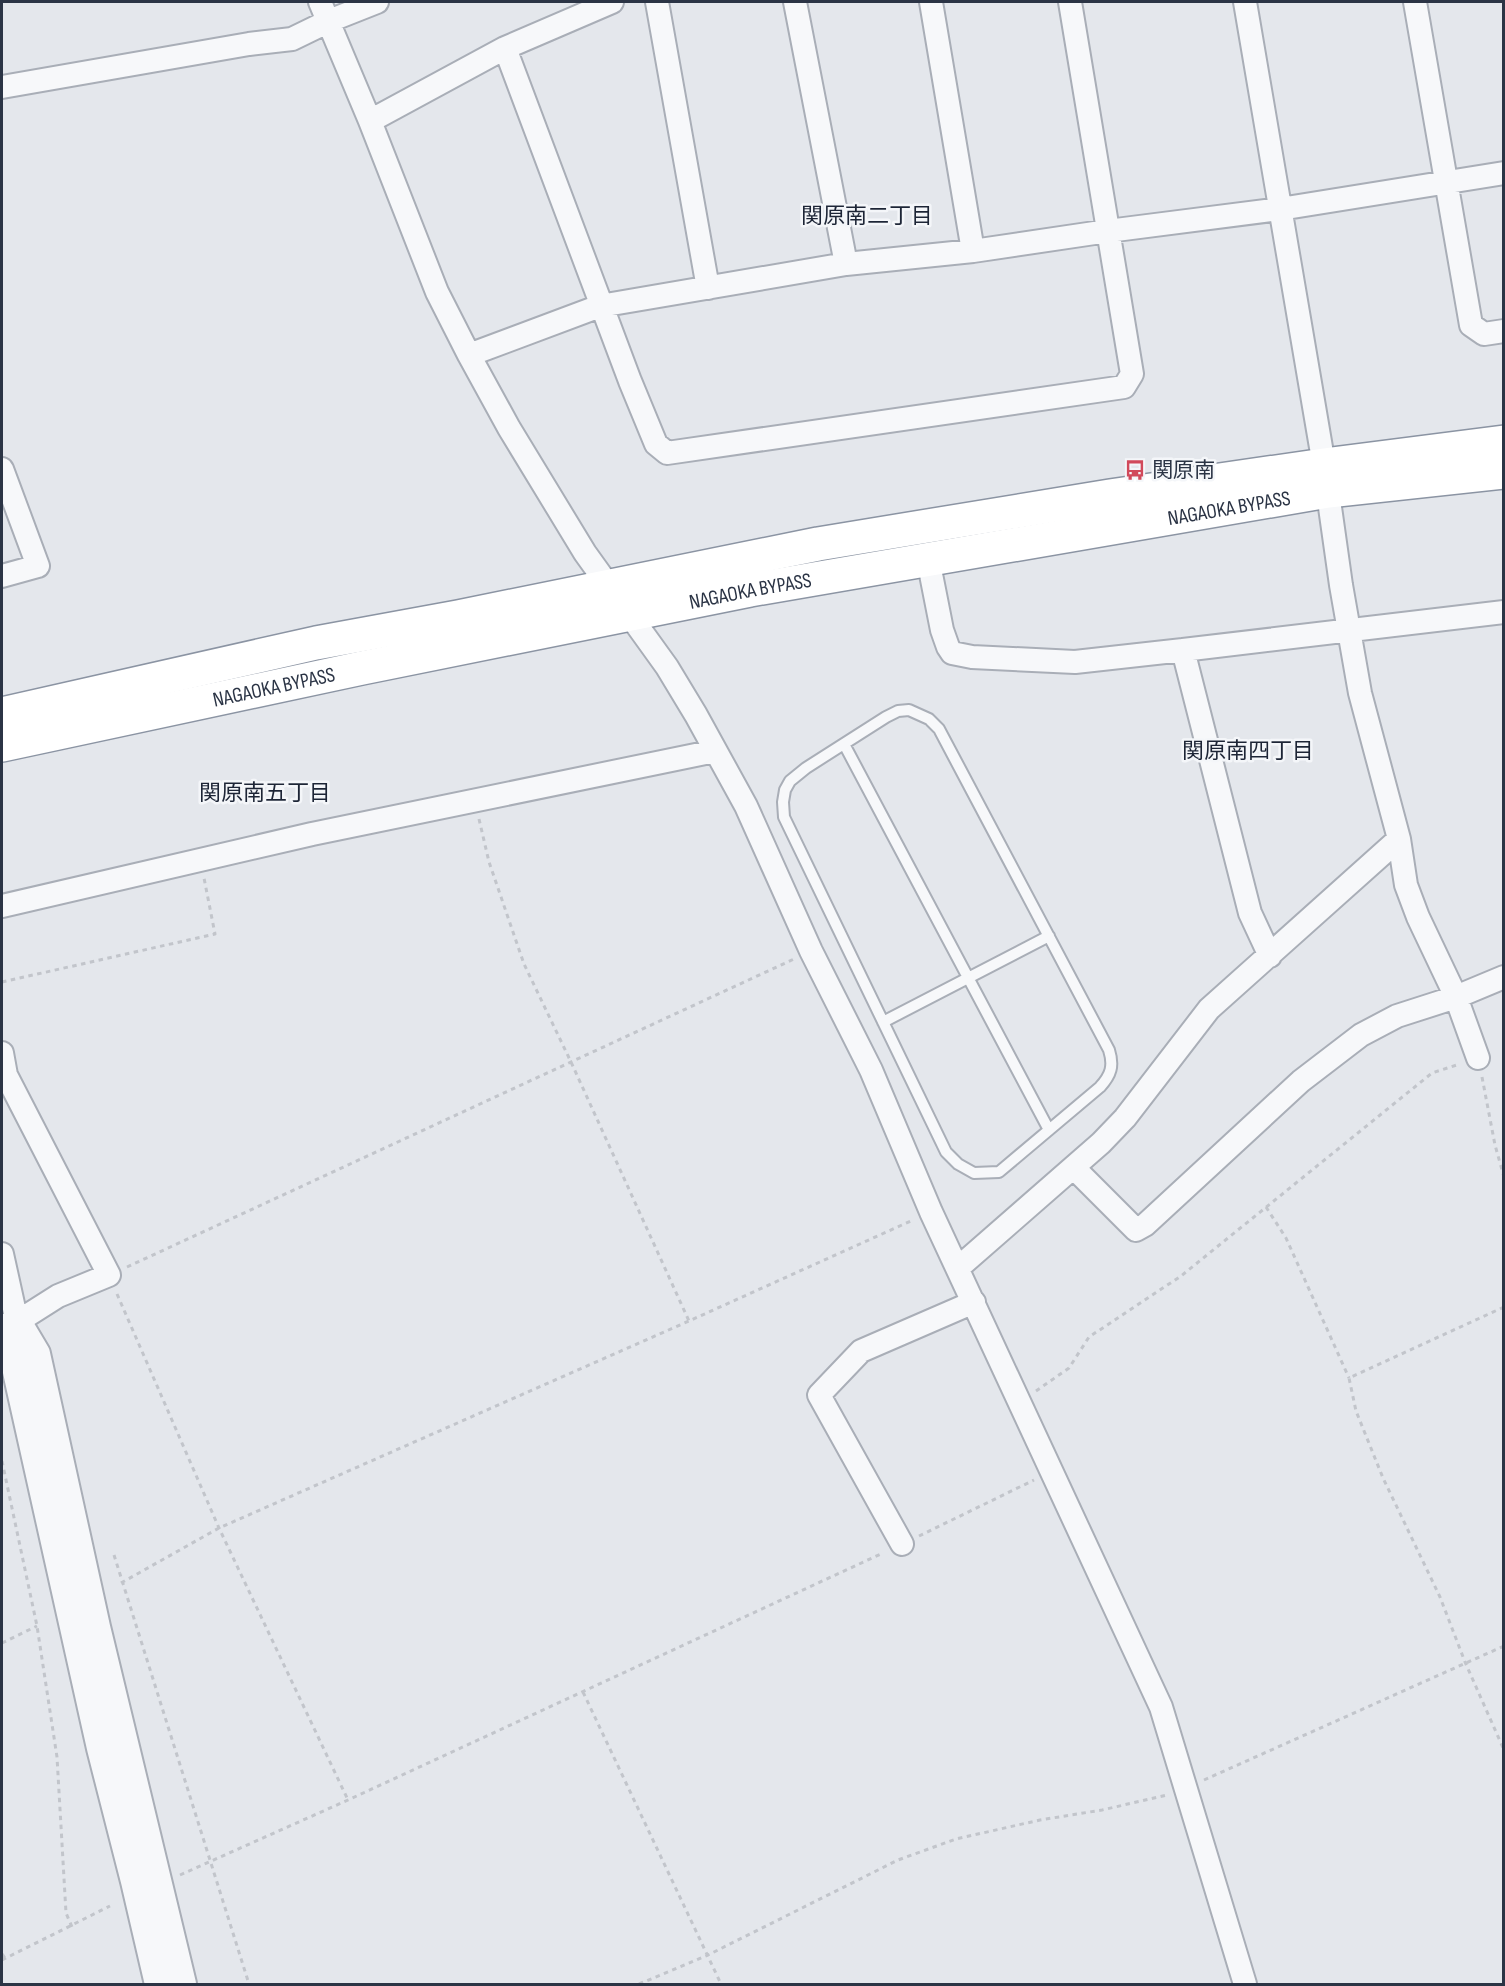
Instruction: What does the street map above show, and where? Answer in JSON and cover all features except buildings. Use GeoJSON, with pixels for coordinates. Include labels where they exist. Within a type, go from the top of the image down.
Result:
{"type":"FeatureCollection","features":[{"type":"Feature","properties":{"kind":"highway","name":"NAGAOKA BYPASS"},"geometry":{"type":"LineString","coordinates":[[2,745],[629,614],[928,559],[1503,442]]}},
{"type":"Feature","properties":{"kind":"highway","name":"NAGAOKA BYPASS"},"geometry":{"type":"LineString","coordinates":[[2,714],[316,643],[610,587],[754,556],[953,520],[1326,478],[1503,472]]}},
{"type":"Feature","properties":{"kind":"highway"},"geometry":{"type":"LineString","coordinates":[[2,767],[134,717]]}},
{"type":"Feature","properties":{"kind":"street"},"geometry":{"type":"LineString","coordinates":[[2,87],[249,44],[292,39],[324,11],[377,2]]}},
{"type":"Feature","properties":{"kind":"street"},"geometry":{"type":"LineString","coordinates":[[370,121],[506,48],[567,10],[612,2]]}},
{"type":"Feature","properties":{"kind":"street"},"geometry":{"type":"LineString","coordinates":[[657,2],[708,288]]}},
{"type":"Feature","properties":{"kind":"street"},"geometry":{"type":"LineString","coordinates":[[795,2],[846,264]]}},
{"type":"Feature","properties":{"kind":"street"},"geometry":{"type":"LineString","coordinates":[[932,2],[974,251]]}},
{"type":"Feature","properties":{"kind":"street"},"geometry":{"type":"LineString","coordinates":[[506,48],[600,306],[656,444],[667,453],[1124,387],[1132,374],[1070,2]]}},
{"type":"Feature","properties":{"kind":"street"},"geometry":{"type":"LineString","coordinates":[[1245,2],[1360,693],[1399,839],[1406,885],[1422,926],[1456,997],[1478,1058]]}},
{"type":"Feature","properties":{"kind":"street"},"geometry":{"type":"LineString","coordinates":[[1415,2],[1471,325],[1484,334],[1503,331]]}},
{"type":"Feature","properties":{"kind":"street"},"geometry":{"type":"LineString","coordinates":[[324,11],[437,292],[469,355],[509,428],[579,543],[679,687],[716,751],[746,806],[811,951],[871,1070],[931,1212],[1161,1707],[1245,1984]]}},
{"type":"Feature","properties":{"kind":"street"},"geometry":{"type":"LineString","coordinates":[[469,355],[600,306],[846,264],[974,251],[1280,209],[1503,173]]}},
{"type":"Feature","properties":{"kind":"street"},"geometry":{"type":"LineString","coordinates":[[2,469],[38,566],[2,576]]}},
{"type":"Feature","properties":{"kind":"street"},"geometry":{"type":"LineString","coordinates":[[928,559],[942,630],[948,647],[952,653],[972,657],[1075,662],[1503,612]]}},
{"type":"Feature","properties":{"kind":"street"},"geometry":{"type":"LineString","coordinates":[[1183,650],[1250,913],[1270,956]]}},
{"type":"Feature","properties":{"kind":"street"},"geometry":{"type":"LineString","coordinates":[[2,906],[200,859],[716,751]]}},
{"type":"Feature","properties":{"kind":"street"},"geometry":{"type":"LineString","coordinates":[[958,1268],[1101,1143],[1125,1118],[1209,1009],[1399,839]]}},
{"type":"Feature","properties":{"kind":"street"},"geometry":{"type":"LineString","coordinates":[[1074,1168],[1136,1230],[1145,1225],[1301,1081],[1333,1055],[1380,1024],[1456,997],[1503,977]]}},
{"type":"Feature","properties":{"kind":"street"},"geometry":{"type":"LineString","coordinates":[[2,1053],[6,1075],[109,1275],[58,1296],[9,1324]]}},
{"type":"Feature","properties":{"kind":"street"},"geometry":{"type":"LineString","coordinates":[[2,1254],[16,1367],[101,1748],[159,1984]]}},
{"type":"Feature","properties":{"kind":"street"},"geometry":{"type":"LineString","coordinates":[[902,1544],[819,1395],[861,1351],[974,1302]]}},
{"type":"Feature","properties":{"kind":"street"},"geometry":{"type":"LineString","coordinates":[[9,1324],[36,1354],[96,1627],[182,1984]]}},
{"type":"Feature","properties":{"kind":"lane"},"geometry":{"type":"LineString","coordinates":[[909,710],[929,719],[939,729],[1109,1050],[1113,1063],[1107,1080],[1100,1088],[999,1172],[974,1173],[958,1164],[946,1152],[784,817],[785,790],[790,782],[806,768],[844,744],[898,711],[909,710]]}},
{"type":"Feature","properties":{"kind":"lane"},"geometry":{"type":"LineString","coordinates":[[844,744],[1049,1130]]}},
{"type":"Feature","properties":{"kind":"lane"},"geometry":{"type":"LineString","coordinates":[[883,1022],[1049,936]]}},
{"type":"Feature","properties":{"kind":"path"},"geometry":{"type":"LineString","coordinates":[[475,800],[489,862],[524,964],[689,1321]]}},
{"type":"Feature","properties":{"kind":"path"},"geometry":{"type":"LineString","coordinates":[[2,982],[215,934],[200,859]]}},
{"type":"Feature","properties":{"kind":"path"},"geometry":{"type":"LineString","coordinates":[[348,1800],[219,1528],[109,1275],[811,951]]}},
{"type":"Feature","properties":{"kind":"path"},"geometry":{"type":"LineString","coordinates":[[1019,1399],[1040,1389],[1069,1368],[1089,1337],[1181,1276],[1432,1073],[1478,1058],[1503,1177]]}},
{"type":"Feature","properties":{"kind":"path"},"geometry":{"type":"LineString","coordinates":[[1266,1208],[1286,1238],[1349,1378],[1356,1411],[1379,1467],[1440,1597],[1503,1750]]}},
{"type":"Feature","properties":{"kind":"path"},"geometry":{"type":"LineString","coordinates":[[122,1583],[219,1528],[931,1212]]}},
{"type":"Feature","properties":{"kind":"path"},"geometry":{"type":"LineString","coordinates":[[1349,1378],[1503,1307]]}},
{"type":"Feature","properties":{"kind":"path"},"geometry":{"type":"LineString","coordinates":[[2,1461],[37,1626],[57,1757],[66,1913],[72,1927]]}},
{"type":"Feature","properties":{"kind":"path"},"geometry":{"type":"LineString","coordinates":[[173,1879],[583,1692],[1051,1472]]}},
{"type":"Feature","properties":{"kind":"path"},"geometry":{"type":"LineString","coordinates":[[114,1555],[249,1984]]}},
{"type":"Feature","properties":{"kind":"path"},"geometry":{"type":"LineString","coordinates":[[2,1643],[37,1626]]}},
{"type":"Feature","properties":{"kind":"path"},"geometry":{"type":"LineString","coordinates":[[639,1984],[708,1955],[898,1860],[956,1839],[1040,1820],[1162,1797],[1185,1789],[1503,1646]]}},
{"type":"Feature","properties":{"kind":"path"},"geometry":{"type":"LineString","coordinates":[[583,1692],[721,1984]]}},
{"type":"Feature","properties":{"kind":"path"},"geometry":{"type":"LineString","coordinates":[[2,1954],[3,1959],[72,1927],[110,1906]]}},
{"type":"Feature","properties":{"kind":"place","name":"関原南"},"geometry":{"type":"Point","coordinates":[1135,470]}},
{"type":"Feature","properties":{"kind":"district","name":"関原南二丁目"},"geometry":{"type":"Point","coordinates":[867,216]}},
{"type":"Feature","properties":{"kind":"district","name":"関原南四丁目"},"geometry":{"type":"Point","coordinates":[1248,751]}},
{"type":"Feature","properties":{"kind":"district","name":"関原南五丁目"},"geometry":{"type":"Point","coordinates":[265,793]}}]}
